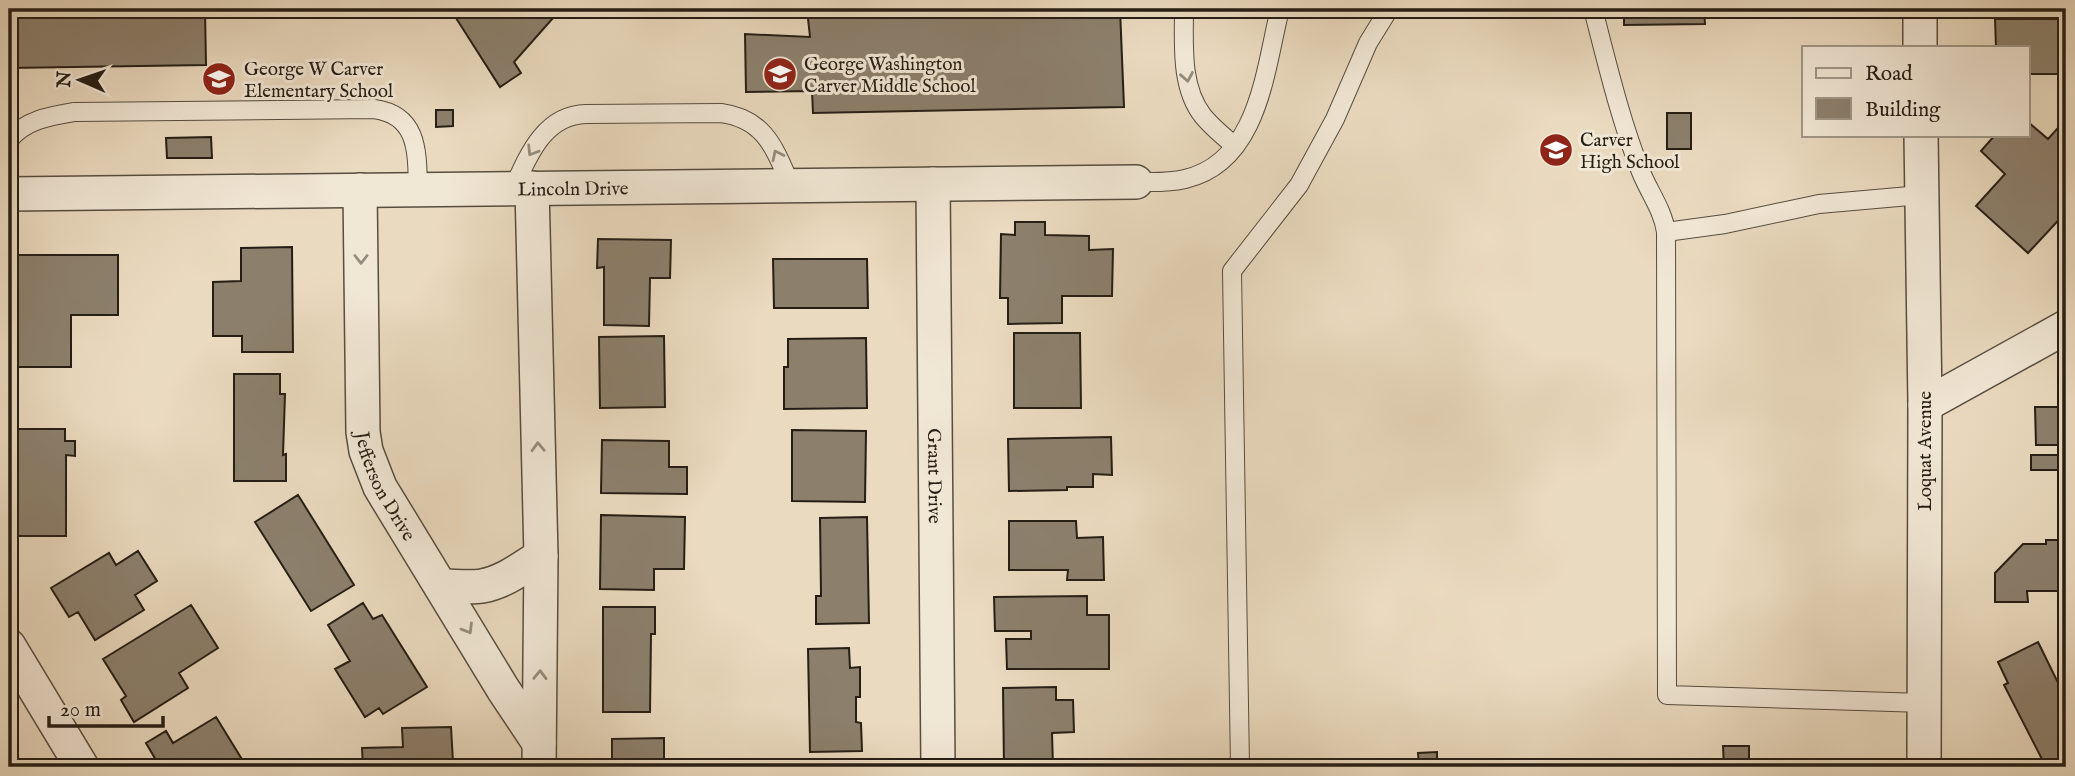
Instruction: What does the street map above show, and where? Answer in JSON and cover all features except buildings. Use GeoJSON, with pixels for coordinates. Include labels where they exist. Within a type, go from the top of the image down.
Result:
{"type":"FeatureCollection","features":[{"type":"Feature","properties":{"kind":"street"},"geometry":{"type":"LineString","coordinates":[[1920,9],[1920,46]]}},
{"type":"Feature","properties":{"kind":"street","name":"Loquat Avenue"},"geometry":{"type":"LineString","coordinates":[[1921,136],[1925,405],[1924,767]]}},
{"type":"Feature","properties":{"kind":"street","name":"Lincoln Drive"},"geometry":{"type":"LineString","coordinates":[[9,194],[1136,182]]}},
{"type":"Feature","properties":{"kind":"street","name":"Grant Drive"},"geometry":{"type":"LineString","coordinates":[[933,184],[937,767]]}},
{"type":"Feature","properties":{"kind":"street","name":"Jefferson Drive"},"geometry":{"type":"LineString","coordinates":[[522,188],[541,556],[539,755]]}},
{"type":"Feature","properties":{"kind":"street","name":"Jefferson Drive"},"geometry":{"type":"LineString","coordinates":[[360,190],[362,412],[366,451],[380,487],[442,586],[539,755]]}},
{"type":"Feature","properties":{"kind":"street"},"geometry":{"type":"LineString","coordinates":[[1925,405],[2066,327]]}},
{"type":"Feature","properties":{"kind":"street"},"geometry":{"type":"LineString","coordinates":[[442,586],[480,586],[497,582],[541,556]]}},
{"type":"Feature","properties":{"kind":"street"},"geometry":{"type":"LineString","coordinates":[[9,646],[82,767]]}},
{"type":"Feature","properties":{"kind":"lane"},"geometry":{"type":"LineString","coordinates":[[1184,9],[1185,59],[1190,91],[1202,114],[1235,146]]}},
{"type":"Feature","properties":{"kind":"lane"},"geometry":{"type":"LineString","coordinates":[[1136,182],[1187,179],[1214,166],[1235,146],[1250,124],[1259,99],[1280,9]]}},
{"type":"Feature","properties":{"kind":"lane"},"geometry":{"type":"LineString","coordinates":[[1240,767],[1232,271],[1299,185],[1335,119],[1368,43],[1389,9]]}},
{"type":"Feature","properties":{"kind":"lane"},"geometry":{"type":"LineString","coordinates":[[1593,9],[1614,89],[1641,172],[1664,219],[1666,232],[1667,695],[1924,703]]}},
{"type":"Feature","properties":{"kind":"lane"},"geometry":{"type":"LineString","coordinates":[[9,140],[23,126],[37,120],[74,113],[374,108],[395,113],[409,132],[417,157],[418,189]]}},
{"type":"Feature","properties":{"kind":"lane"},"geometry":{"type":"LineString","coordinates":[[522,188],[530,151],[550,128],[561,120],[578,114],[722,113],[745,119],[758,127],[774,148],[791,186]]}},
{"type":"Feature","properties":{"kind":"lane"},"geometry":{"type":"LineString","coordinates":[[1666,232],[1725,224],[1819,204],[1921,195]]}},
{"type":"Feature","properties":{"kind":"place","name":"George Washington Carver Middle School"},"geometry":{"type":"Point","coordinates":[780,74]}},
{"type":"Feature","properties":{"kind":"place","name":"George W Carver Elementary School"},"geometry":{"type":"Point","coordinates":[219,79]}},
{"type":"Feature","properties":{"kind":"place","name":"Carver High School"},"geometry":{"type":"Point","coordinates":[1556,150]}}]}
